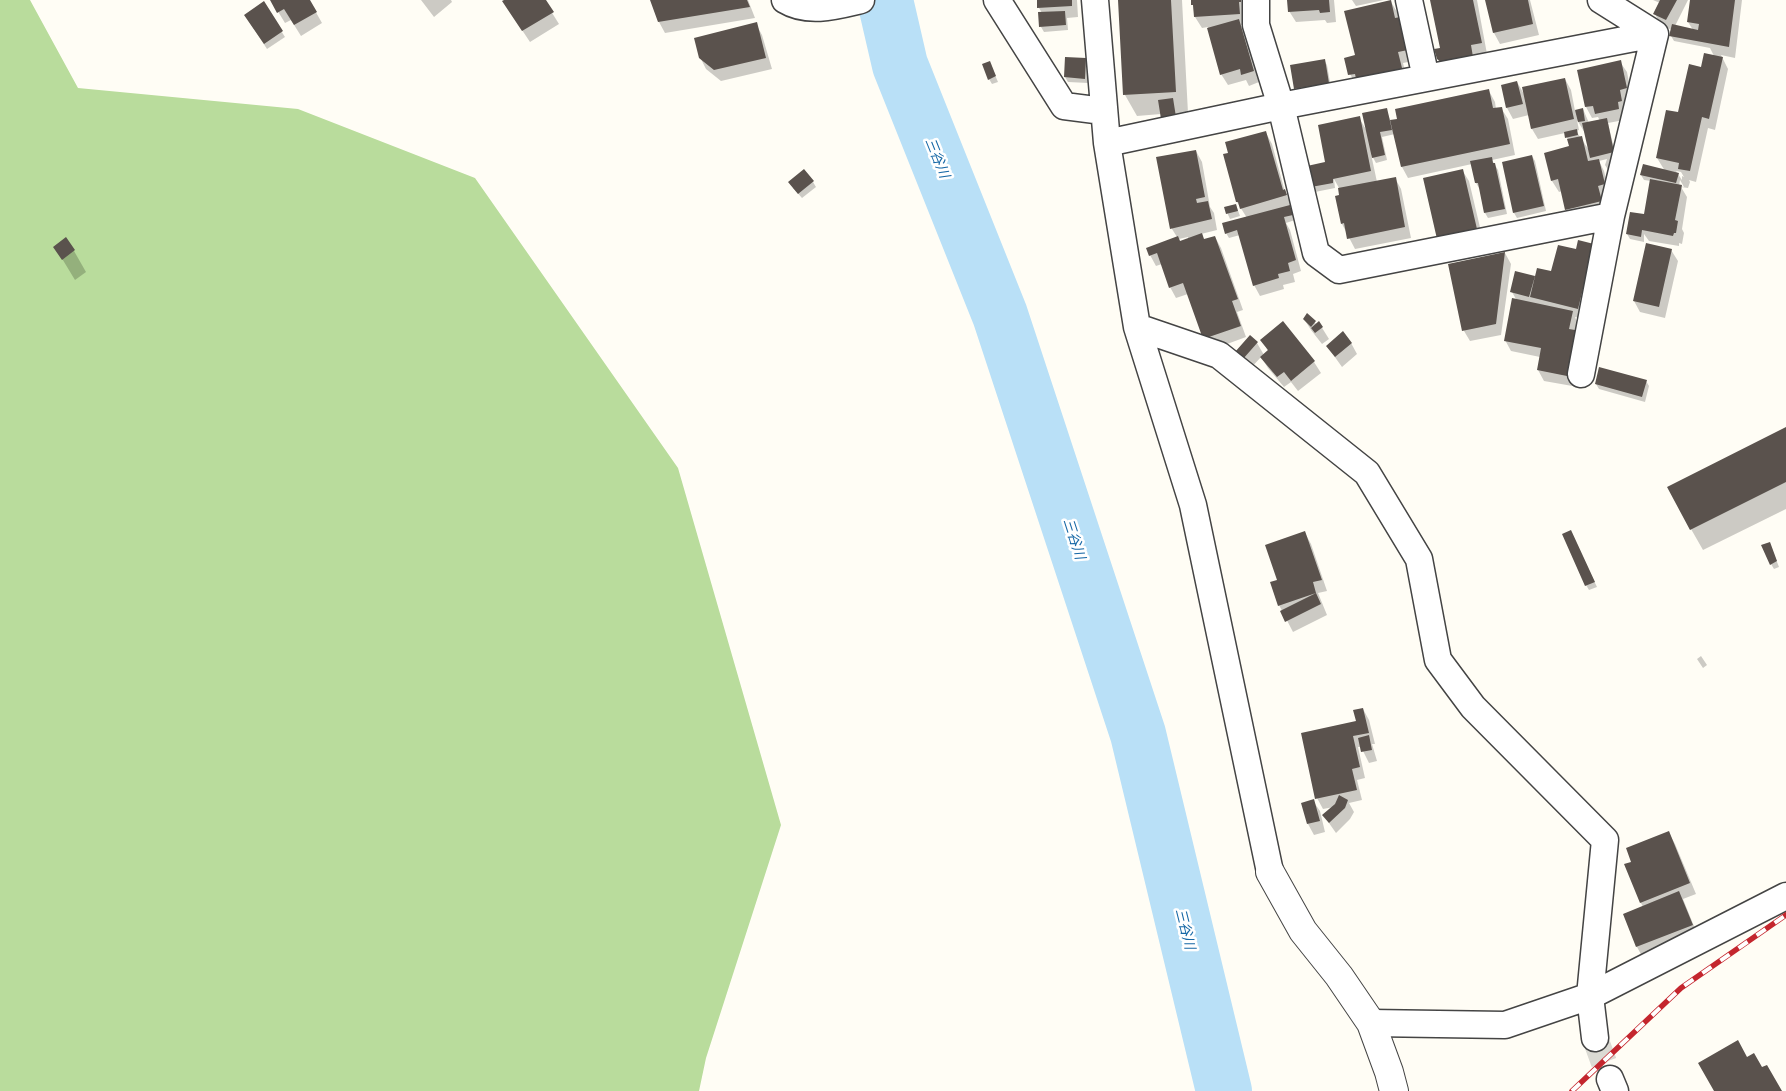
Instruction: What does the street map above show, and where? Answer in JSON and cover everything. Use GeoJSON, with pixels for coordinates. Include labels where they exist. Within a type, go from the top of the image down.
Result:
{"type":"FeatureCollection","features":[{"type":"Feature","properties":{"kind":"street"},"geometry":{"type":"LineString","coordinates":[[785,0],[795,6],[830,8],[861,0]]}},
{"type":"Feature","properties":{"kind":"street"},"geometry":{"type":"LineString","coordinates":[[998,0],[1064,106],[1103,111]]}},
{"type":"Feature","properties":{"kind":"street"},"geometry":{"type":"LineString","coordinates":[[1095,0],[1107,143],[1137,327],[1193,504],[1270,872],[1303,931],[1339,976],[1371,1023],[1394,1091]]}},
{"type":"Feature","properties":{"kind":"street"},"geometry":{"type":"LineString","coordinates":[[1256,0],[1256,24],[1281,106],[1316,253],[1339,270],[1611,216]]}},
{"type":"Feature","properties":{"kind":"street"},"geometry":{"type":"LineString","coordinates":[[1409,0],[1426,78]]}},
{"type":"Feature","properties":{"kind":"street"},"geometry":{"type":"LineString","coordinates":[[1601,0],[1656,34]]}},
{"type":"Feature","properties":{"kind":"street"},"geometry":{"type":"LineString","coordinates":[[1107,143],[1281,106],[1656,34]]}},
{"type":"Feature","properties":{"kind":"street"},"geometry":{"type":"LineString","coordinates":[[1581,374],[1611,216],[1656,34]]}},
{"type":"Feature","properties":{"kind":"street"},"geometry":{"type":"LineString","coordinates":[[1137,327],[1219,355],[1368,473],[1419,559],[1438,660],[1473,708],[1605,840],[1590,996],[1595,1038]]}},
{"type":"Feature","properties":{"kind":"street"},"geometry":{"type":"LineString","coordinates":[[1371,1023],[1505,1025],[1590,996],[1786,896]]}},
{"type":"Feature","properties":{"kind":"green space"},"geometry":{"type":"Polygon","coordinates":[[[0,0],[30,0],[78,88],[298,109],[475,178],[678,468],[781,825],[706,1058],[699,1091],[0,1091],[0,0]]]}},
{"type":"Feature","properties":{"kind":"building"},"geometry":{"type":"Polygon","coordinates":[[[270,0],[310,0],[317,12],[294,25],[284,9],[277,13],[270,0]]]}},
{"type":"Feature","properties":{"kind":"building"},"geometry":{"type":"Polygon","coordinates":[[[546,0],[554,12],[522,31],[502,1],[546,0]]]}},
{"type":"Feature","properties":{"kind":"building"},"geometry":{"type":"Polygon","coordinates":[[[650,0],[747,0],[750,7],[658,22],[650,0]]]}},
{"type":"Feature","properties":{"kind":"building"},"geometry":{"type":"Polygon","coordinates":[[[1037,0],[1072,0],[1072,6],[1037,8],[1037,0]]]}},
{"type":"Feature","properties":{"kind":"building"},"geometry":{"type":"Polygon","coordinates":[[[1118,0],[1171,0],[1176,92],[1123,95],[1118,0]]]}},
{"type":"Feature","properties":{"kind":"building"},"geometry":{"type":"Polygon","coordinates":[[[1191,0],[1241,0],[1239,2],[1240,14],[1194,17],[1191,0]]]}},
{"type":"Feature","properties":{"kind":"building"},"geometry":{"type":"Polygon","coordinates":[[[1287,0],[1329,0],[1330,12],[1320,13],[1319,10],[1288,12],[1287,0]]]}},
{"type":"Feature","properties":{"kind":"building"},"geometry":{"type":"Polygon","coordinates":[[[1391,0],[1395,18],[1400,17],[1408,50],[1398,52],[1403,72],[1357,83],[1355,74],[1348,75],[1344,58],[1355,55],[1344,11],[1391,0]]]}},
{"type":"Feature","properties":{"kind":"building"},"geometry":{"type":"Polygon","coordinates":[[[1430,0],[1473,0],[1482,43],[1471,45],[1473,57],[1442,63],[1437,59],[1434,49],[1440,48],[1430,0]]]}},
{"type":"Feature","properties":{"kind":"building"},"geometry":{"type":"Polygon","coordinates":[[[1485,0],[1528,0],[1533,24],[1493,33],[1485,0]]]}},
{"type":"Feature","properties":{"kind":"building"},"geometry":{"type":"Polygon","coordinates":[[[1660,0],[1677,0],[1666,20],[1653,14],[1660,0]]]}},
{"type":"Feature","properties":{"kind":"building"},"geometry":{"type":"Polygon","coordinates":[[[1690,0],[1735,0],[1729,47],[1669,36],[1672,24],[1698,30],[1699,24],[1687,22],[1690,0]]]}},
{"type":"Feature","properties":{"kind":"building"},"geometry":{"type":"Polygon","coordinates":[[[264,1],[283,31],[264,44],[244,15],[264,1]]]}},
{"type":"Feature","properties":{"kind":"building"},"geometry":{"type":"Polygon","coordinates":[[[1065,11],[1066,25],[1039,27],[1038,12],[1065,11]]]}},
{"type":"Feature","properties":{"kind":"building"},"geometry":{"type":"Polygon","coordinates":[[[1239,19],[1254,71],[1241,75],[1240,69],[1220,75],[1207,28],[1239,19]]]}},
{"type":"Feature","properties":{"kind":"building"},"geometry":{"type":"Polygon","coordinates":[[[757,22],[766,58],[714,70],[699,58],[694,38],[757,22]]]}},
{"type":"Feature","properties":{"kind":"building"},"geometry":{"type":"Polygon","coordinates":[[[1704,53],[1723,57],[1709,119],[1702,117],[1690,171],[1678,169],[1679,163],[1656,158],[1666,110],[1678,112],[1689,64],[1701,67],[1704,53]]]}},
{"type":"Feature","properties":{"kind":"building"},"geometry":{"type":"Polygon","coordinates":[[[1065,57],[1086,58],[1085,79],[1064,77],[1065,57]]]}},
{"type":"Feature","properties":{"kind":"building"},"geometry":{"type":"Polygon","coordinates":[[[1325,59],[1329,83],[1294,89],[1290,65],[1325,59]]]}},
{"type":"Feature","properties":{"kind":"building"},"geometry":{"type":"Polygon","coordinates":[[[1621,60],[1627,88],[1620,90],[1622,101],[1618,102],[1619,109],[1595,114],[1593,106],[1585,107],[1577,70],[1621,60]]]}},
{"type":"Feature","properties":{"kind":"building"},"geometry":{"type":"Polygon","coordinates":[[[990,61],[996,76],[988,80],[982,64],[990,61]]]}},
{"type":"Feature","properties":{"kind":"building"},"geometry":{"type":"Polygon","coordinates":[[[1565,78],[1574,119],[1531,129],[1522,87],[1565,78]]]}},
{"type":"Feature","properties":{"kind":"building"},"geometry":{"type":"Polygon","coordinates":[[[1517,81],[1523,104],[1506,108],[1501,85],[1517,81]]]}},
{"type":"Feature","properties":{"kind":"building"},"geometry":{"type":"Polygon","coordinates":[[[1489,89],[1493,108],[1502,107],[1510,144],[1401,167],[1390,120],[1397,119],[1395,109],[1489,89]]]}},
{"type":"Feature","properties":{"kind":"building"},"geometry":{"type":"Polygon","coordinates":[[[1173,98],[1176,117],[1161,119],[1158,100],[1173,98]]]}},
{"type":"Feature","properties":{"kind":"building"},"geometry":{"type":"Polygon","coordinates":[[[1387,108],[1392,130],[1380,132],[1385,155],[1372,158],[1362,113],[1387,108]]]}},
{"type":"Feature","properties":{"kind":"building"},"geometry":{"type":"Polygon","coordinates":[[[1583,108],[1585,121],[1578,122],[1575,110],[1583,108]]]}},
{"type":"Feature","properties":{"kind":"building"},"geometry":{"type":"Polygon","coordinates":[[[1360,116],[1371,171],[1333,179],[1333,183],[1311,187],[1307,166],[1325,162],[1318,125],[1360,116]]]}},
{"type":"Feature","properties":{"kind":"building"},"geometry":{"type":"Polygon","coordinates":[[[1607,118],[1614,152],[1590,158],[1582,123],[1607,118]]]}},
{"type":"Feature","properties":{"kind":"building"},"geometry":{"type":"Polygon","coordinates":[[[1577,129],[1578,135],[1565,138],[1564,132],[1577,129]]]}},
{"type":"Feature","properties":{"kind":"building"},"geometry":{"type":"Polygon","coordinates":[[[1266,131],[1283,190],[1285,189],[1287,195],[1240,209],[1238,202],[1236,202],[1223,154],[1228,153],[1225,142],[1266,131]]]}},
{"type":"Feature","properties":{"kind":"building"},"geometry":{"type":"Polygon","coordinates":[[[1582,136],[1588,161],[1599,159],[1605,184],[1598,186],[1602,201],[1565,210],[1558,179],[1551,181],[1544,153],[1569,146],[1567,139],[1582,136]]]}},
{"type":"Feature","properties":{"kind":"building"},"geometry":{"type":"Polygon","coordinates":[[[1196,150],[1205,197],[1196,199],[1197,203],[1208,201],[1212,219],[1170,229],[1156,157],[1196,150]]]}},
{"type":"Feature","properties":{"kind":"building"},"geometry":{"type":"Polygon","coordinates":[[[1532,155],[1544,206],[1513,213],[1502,162],[1532,155]]]}},
{"type":"Feature","properties":{"kind":"building"},"geometry":{"type":"Polygon","coordinates":[[[1492,157],[1505,209],[1484,213],[1478,183],[1475,183],[1470,161],[1492,157]]]}},
{"type":"Feature","properties":{"kind":"building"},"geometry":{"type":"Polygon","coordinates":[[[1643,164],[1679,173],[1676,183],[1640,175],[1643,164]]]}},
{"type":"Feature","properties":{"kind":"building"},"geometry":{"type":"Polygon","coordinates":[[[804,169],[814,181],[798,194],[788,182],[804,169]]]}},
{"type":"Feature","properties":{"kind":"building"},"geometry":{"type":"Polygon","coordinates":[[[1463,169],[1477,229],[1437,239],[1423,178],[1463,169]]]}},
{"type":"Feature","properties":{"kind":"building"},"geometry":{"type":"Polygon","coordinates":[[[1396,177],[1405,227],[1347,239],[1344,223],[1341,224],[1335,196],[1339,195],[1338,188],[1396,177]]]}},
{"type":"Feature","properties":{"kind":"building"},"geometry":{"type":"Polygon","coordinates":[[[1650,179],[1682,185],[1675,220],[1678,221],[1676,233],[1673,236],[1642,230],[1641,237],[1626,234],[1630,212],[1644,214],[1650,179]]]}},
{"type":"Feature","properties":{"kind":"building"},"geometry":{"type":"Polygon","coordinates":[[[1236,204],[1238,211],[1226,214],[1224,207],[1236,204]]]}},
{"type":"Feature","properties":{"kind":"building"},"geometry":{"type":"Polygon","coordinates":[[[1290,205],[1293,215],[1284,217],[1296,260],[1288,263],[1290,271],[1278,274],[1279,278],[1253,286],[1237,230],[1225,234],[1222,223],[1290,205]]]}},
{"type":"Feature","properties":{"kind":"building"},"geometry":{"type":"Polygon","coordinates":[[[1202,233],[1204,239],[1215,236],[1238,299],[1232,301],[1241,326],[1203,339],[1183,283],[1169,288],[1157,253],[1149,256],[1146,248],[1178,236],[1180,241],[1202,233]]]}},
{"type":"Feature","properties":{"kind":"building"},"geometry":{"type":"Polygon","coordinates":[[[66,237],[75,250],[62,260],[53,247],[66,237]]]}},
{"type":"Feature","properties":{"kind":"building"},"geometry":{"type":"Polygon","coordinates":[[[1578,240],[1594,244],[1578,309],[1530,297],[1537,268],[1551,271],[1558,245],[1576,249],[1578,240]]]}},
{"type":"Feature","properties":{"kind":"building"},"geometry":{"type":"Polygon","coordinates":[[[1646,243],[1672,249],[1659,307],[1633,301],[1646,243]]]}},
{"type":"Feature","properties":{"kind":"building"},"geometry":{"type":"Polygon","coordinates":[[[1505,252],[1496,324],[1462,331],[1448,264],[1505,252]]]}},
{"type":"Feature","properties":{"kind":"building"},"geometry":{"type":"Polygon","coordinates":[[[1515,271],[1535,276],[1529,297],[1510,292],[1515,271]]]}},
{"type":"Feature","properties":{"kind":"building"},"geometry":{"type":"Polygon","coordinates":[[[1512,298],[1573,311],[1569,329],[1581,331],[1572,377],[1537,370],[1541,348],[1504,341],[1512,298]]]}},
{"type":"Feature","properties":{"kind":"building"},"geometry":{"type":"Polygon","coordinates":[[[1307,313],[1316,321],[1311,327],[1303,319],[1307,313]]]}},
{"type":"Feature","properties":{"kind":"building"},"geometry":{"type":"Polygon","coordinates":[[[1283,321],[1315,361],[1291,381],[1284,372],[1277,377],[1260,357],[1268,350],[1260,340],[1283,321]]]}},
{"type":"Feature","properties":{"kind":"building"},"geometry":{"type":"Polygon","coordinates":[[[1319,321],[1323,327],[1315,333],[1311,328],[1319,321]]]}},
{"type":"Feature","properties":{"kind":"building"},"geometry":{"type":"Polygon","coordinates":[[[1343,331],[1352,343],[1335,357],[1326,346],[1343,331]]]}},
{"type":"Feature","properties":{"kind":"building"},"geometry":{"type":"Polygon","coordinates":[[[1250,335],[1258,342],[1243,359],[1235,352],[1250,335]]]}},
{"type":"Feature","properties":{"kind":"building"},"geometry":{"type":"Polygon","coordinates":[[[1599,367],[1647,380],[1642,397],[1595,384],[1599,367]]]}},
{"type":"Feature","properties":{"kind":"building"},"geometry":{"type":"Polygon","coordinates":[[[1786,427],[1786,482],[1690,530],[1667,487],[1786,427]]]}},
{"type":"Feature","properties":{"kind":"building"},"geometry":{"type":"Polygon","coordinates":[[[1571,530],[1595,582],[1585,586],[1562,534],[1571,530]]]}},
{"type":"Feature","properties":{"kind":"building"},"geometry":{"type":"Polygon","coordinates":[[[1305,531],[1322,580],[1313,582],[1316,593],[1278,606],[1270,582],[1277,580],[1265,545],[1305,531]]]}},
{"type":"Feature","properties":{"kind":"building"},"geometry":{"type":"Polygon","coordinates":[[[1770,542],[1777,561],[1770,565],[1761,545],[1770,542]]]}},
{"type":"Feature","properties":{"kind":"building"},"geometry":{"type":"Polygon","coordinates":[[[1316,593],[1321,604],[1285,622],[1280,611],[1316,593]]]}},
{"type":"Feature","properties":{"kind":"building"},"geometry":{"type":"Polygon","coordinates":[[[1363,708],[1369,733],[1353,736],[1360,767],[1352,769],[1357,790],[1315,799],[1301,733],[1356,721],[1353,710],[1363,708]]]}},
{"type":"Feature","properties":{"kind":"building"},"geometry":{"type":"Polygon","coordinates":[[[1369,735],[1372,750],[1361,752],[1358,738],[1369,735]]]}},
{"type":"Feature","properties":{"kind":"building"},"geometry":{"type":"Polygon","coordinates":[[[1339,795],[1348,800],[1345,808],[1329,823],[1322,815],[1335,804],[1339,795]]]}},
{"type":"Feature","properties":{"kind":"building"},"geometry":{"type":"Polygon","coordinates":[[[1314,799],[1320,821],[1307,824],[1301,803],[1314,799]]]}},
{"type":"Feature","properties":{"kind":"building"},"geometry":{"type":"Polygon","coordinates":[[[1669,831],[1690,883],[1640,903],[1624,864],[1631,862],[1626,848],[1669,831]]]}},
{"type":"Feature","properties":{"kind":"building"},"geometry":{"type":"Polygon","coordinates":[[[1679,891],[1693,925],[1636,947],[1623,914],[1679,891]]]}},
{"type":"Feature","properties":{"kind":"building"},"geometry":{"type":"Polygon","coordinates":[[[1738,1040],[1747,1057],[1754,1053],[1762,1067],[1767,1065],[1782,1091],[1714,1091],[1698,1063],[1738,1040]]]}},
{"type":"Feature","properties":{"kind":"waterway","name":"三谷川"},"geometry":{"type":"LineString","coordinates":[[885,0],[900,65],[1000,315],[1138,734],[1224,1091]]}},
{"type":"Feature","properties":{"kind":"tunnel"},"geometry":{"type":"LineString","coordinates":[[1595,1038],[1610,1079]]}},
{"type":"Feature","properties":{"kind":"railway"},"geometry":{"type":"LineString","coordinates":[[1572,1091],[1681,988],[1786,915]]}}]}
